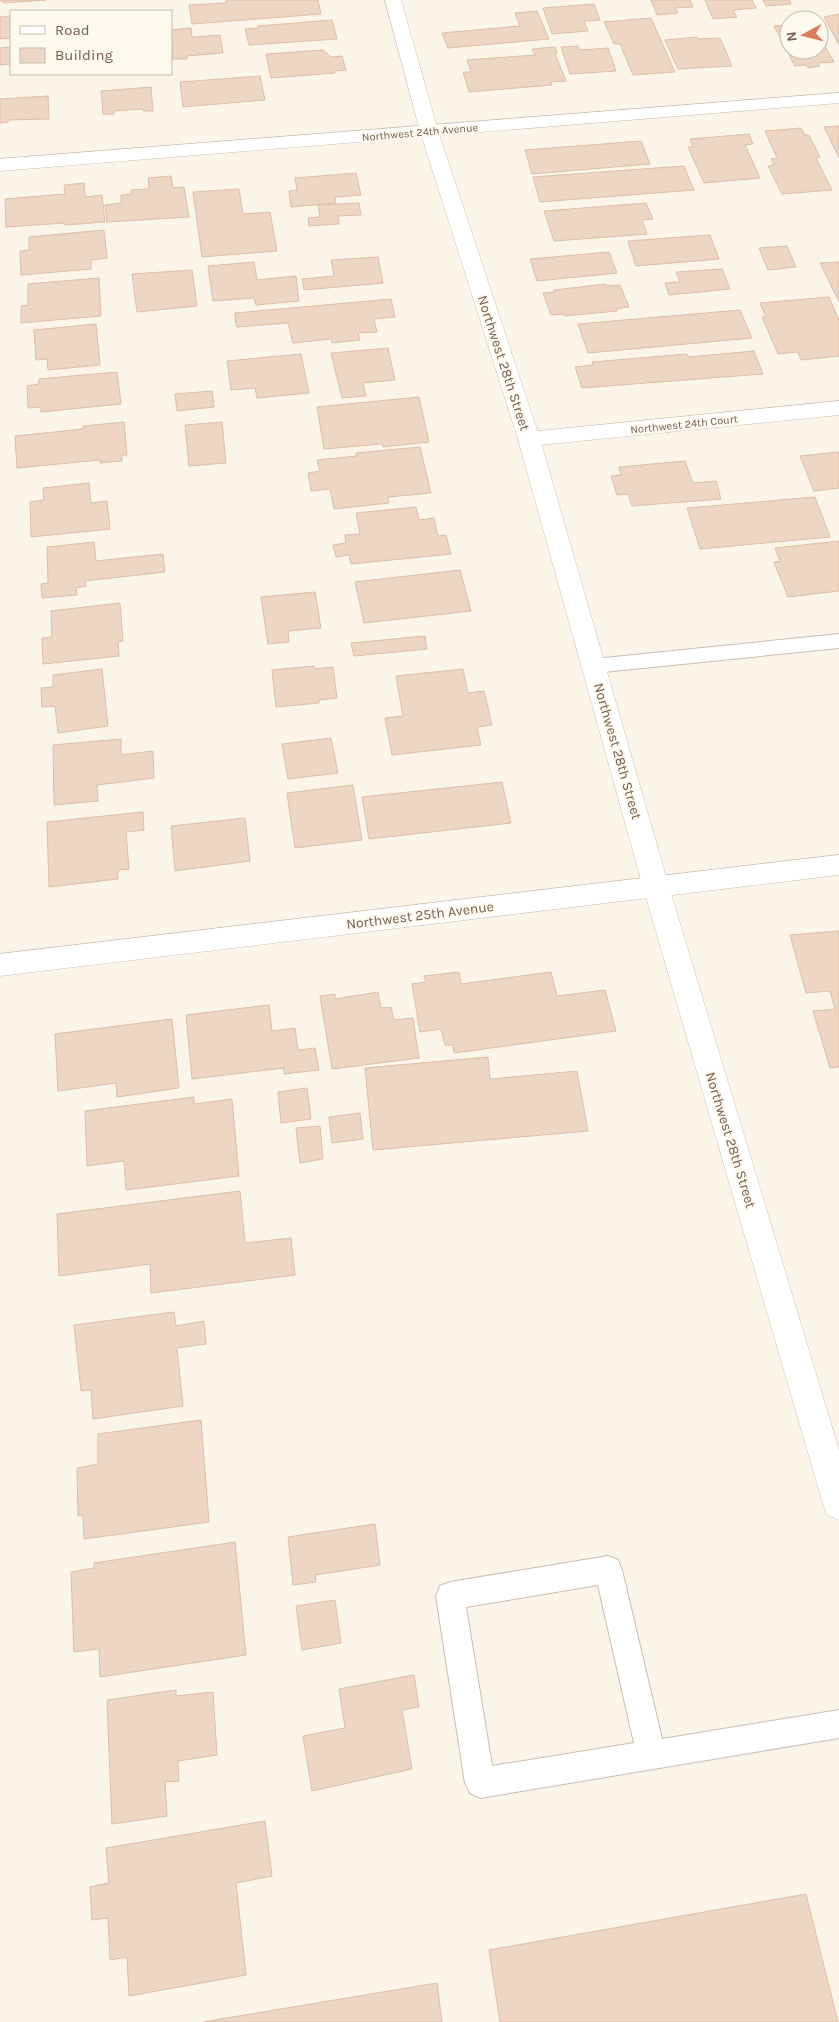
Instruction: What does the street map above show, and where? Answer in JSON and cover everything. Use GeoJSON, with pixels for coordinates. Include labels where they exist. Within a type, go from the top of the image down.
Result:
{"type":"FeatureCollection","features":[{"type":"Feature","properties":{"kind":"street","name":"Northwest 28th Street"},"geometry":{"type":"LineString","coordinates":[[392,0],[429,131],[529,440],[656,887],[839,1504]]}},
{"type":"Feature","properties":{"kind":"street","name":"Northwest 24th Avenue"},"geometry":{"type":"LineString","coordinates":[[0,165],[839,98]]}},
{"type":"Feature","properties":{"kind":"street","name":"Northwest 24th Court"},"geometry":{"type":"LineString","coordinates":[[529,440],[839,408]]}},
{"type":"Feature","properties":{"kind":"street","name":"Northwest 25th Avenue"},"geometry":{"type":"LineString","coordinates":[[0,965],[839,864]]}},
{"type":"Feature","properties":{"kind":"lane"},"geometry":{"type":"LineString","coordinates":[[594,666],[839,641]]}},
{"type":"Feature","properties":{"kind":"lane"},"geometry":{"type":"LineString","coordinates":[[651,1754],[608,1570],[450,1596],[480,1783],[839,1724]]}},
{"type":"Feature","properties":{"kind":"building"},"geometry":{"type":"Polygon","coordinates":[[[0,0],[46,0],[4,3],[0,0]]]}},
{"type":"Feature","properties":{"kind":"building"},"geometry":{"type":"Polygon","coordinates":[[[226,0],[318,0],[321,14],[192,24],[189,5],[226,3],[226,0]]]}},
{"type":"Feature","properties":{"kind":"building"},"geometry":{"type":"Polygon","coordinates":[[[651,0],[690,0],[693,7],[675,8],[678,13],[657,15],[651,0]]]}},
{"type":"Feature","properties":{"kind":"building"},"geometry":{"type":"Polygon","coordinates":[[[705,0],[752,0],[756,8],[733,10],[737,17],[713,19],[705,0]]]}},
{"type":"Feature","properties":{"kind":"building"},"geometry":{"type":"Polygon","coordinates":[[[763,0],[789,0],[791,4],[766,6],[763,0]]]}},
{"type":"Feature","properties":{"kind":"building"},"geometry":{"type":"Polygon","coordinates":[[[594,4],[600,20],[584,21],[588,31],[552,34],[543,8],[594,4]]]}},
{"type":"Feature","properties":{"kind":"building"},"geometry":{"type":"Polygon","coordinates":[[[537,11],[549,39],[448,48],[442,33],[520,26],[515,13],[537,11]]]}},
{"type":"Feature","properties":{"kind":"building"},"geometry":{"type":"Polygon","coordinates":[[[839,14],[839,45],[829,26],[829,16],[839,14]]]}},
{"type":"Feature","properties":{"kind":"building"},"geometry":{"type":"Polygon","coordinates":[[[10,16],[10,38],[0,39],[0,17],[10,16]]]}},
{"type":"Feature","properties":{"kind":"building"},"geometry":{"type":"Polygon","coordinates":[[[651,18],[675,72],[633,75],[620,44],[614,44],[604,22],[651,18]]]}},
{"type":"Feature","properties":{"kind":"building"},"geometry":{"type":"Polygon","coordinates":[[[332,20],[337,39],[249,45],[245,29],[258,28],[258,26],[332,20]]]}},
{"type":"Feature","properties":{"kind":"building"},"geometry":{"type":"Polygon","coordinates":[[[774,26],[779,26],[779,36],[774,26]]]}},
{"type":"Feature","properties":{"kind":"building"},"geometry":{"type":"Polygon","coordinates":[[[191,28],[192,37],[220,35],[223,53],[187,56],[187,59],[173,59],[172,30],[191,28]]]}},
{"type":"Feature","properties":{"kind":"building"},"geometry":{"type":"Polygon","coordinates":[[[697,37],[698,39],[720,38],[732,66],[678,69],[665,40],[697,37]]]}},
{"type":"Feature","properties":{"kind":"building"},"geometry":{"type":"Polygon","coordinates":[[[578,46],[580,50],[608,48],[616,71],[570,74],[561,47],[578,46]]]}},
{"type":"Feature","properties":{"kind":"building"},"geometry":{"type":"Polygon","coordinates":[[[10,47],[10,64],[0,65],[0,48],[10,47]]]}},
{"type":"Feature","properties":{"kind":"building"},"geometry":{"type":"Polygon","coordinates":[[[555,47],[557,53],[555,53],[566,81],[551,82],[552,85],[469,92],[463,72],[471,72],[467,60],[535,55],[532,49],[555,47]]]}},
{"type":"Feature","properties":{"kind":"building"},"geometry":{"type":"Polygon","coordinates":[[[323,50],[331,57],[342,56],[346,70],[335,71],[335,73],[271,78],[266,54],[323,50]]]}},
{"type":"Feature","properties":{"kind":"building"},"geometry":{"type":"Polygon","coordinates":[[[829,53],[834,62],[818,63],[820,66],[808,68],[806,65],[795,66],[792,60],[829,60],[829,53]]]}},
{"type":"Feature","properties":{"kind":"building"},"geometry":{"type":"Polygon","coordinates":[[[260,76],[265,100],[183,107],[180,82],[260,76]]]}},
{"type":"Feature","properties":{"kind":"building"},"geometry":{"type":"Polygon","coordinates":[[[151,87],[153,111],[143,111],[143,109],[114,111],[114,114],[103,114],[101,91],[151,87]]]}},
{"type":"Feature","properties":{"kind":"building"},"geometry":{"type":"Polygon","coordinates":[[[48,96],[49,119],[8,120],[8,122],[0,123],[0,99],[48,96]]]}},
{"type":"Feature","properties":{"kind":"building"},"geometry":{"type":"Polygon","coordinates":[[[839,126],[839,158],[824,127],[839,126]]]}},
{"type":"Feature","properties":{"kind":"building"},"geometry":{"type":"Polygon","coordinates":[[[801,128],[805,135],[809,135],[820,157],[816,158],[832,190],[782,194],[768,166],[774,165],[771,159],[777,158],[765,131],[801,128]]]}},
{"type":"Feature","properties":{"kind":"building"},"geometry":{"type":"Polygon","coordinates":[[[749,134],[753,144],[745,145],[760,178],[704,183],[688,147],[693,147],[690,139],[749,134]]]}},
{"type":"Feature","properties":{"kind":"building"},"geometry":{"type":"Polygon","coordinates":[[[641,141],[650,164],[532,174],[525,150],[641,141]]]}},
{"type":"Feature","properties":{"kind":"building"},"geometry":{"type":"Polygon","coordinates":[[[684,166],[694,190],[540,202],[533,177],[684,166]]]}},
{"type":"Feature","properties":{"kind":"building"},"geometry":{"type":"Polygon","coordinates":[[[356,173],[361,195],[335,197],[336,203],[291,207],[289,191],[297,190],[295,178],[356,173]]]}},
{"type":"Feature","properties":{"kind":"building"},"geometry":{"type":"Polygon","coordinates":[[[171,176],[173,188],[184,187],[189,217],[107,222],[105,205],[121,203],[121,195],[131,194],[131,190],[149,189],[148,178],[171,176]]]}},
{"type":"Feature","properties":{"kind":"building"},"geometry":{"type":"Polygon","coordinates":[[[84,183],[85,197],[102,195],[105,222],[6,227],[5,199],[65,194],[64,185],[84,183]]]}},
{"type":"Feature","properties":{"kind":"building"},"geometry":{"type":"Polygon","coordinates":[[[239,189],[243,214],[270,212],[277,251],[202,257],[193,192],[239,189]]]}},
{"type":"Feature","properties":{"kind":"building"},"geometry":{"type":"Polygon","coordinates":[[[359,203],[361,215],[338,216],[339,224],[309,226],[308,218],[320,217],[318,205],[359,203]]]}},
{"type":"Feature","properties":{"kind":"building"},"geometry":{"type":"Polygon","coordinates":[[[646,203],[653,219],[642,220],[647,234],[554,241],[544,211],[646,203]]]}},
{"type":"Feature","properties":{"kind":"building"},"geometry":{"type":"Polygon","coordinates":[[[104,230],[107,258],[91,260],[91,269],[21,275],[20,251],[29,250],[29,237],[104,230]]]}},
{"type":"Feature","properties":{"kind":"building"},"geometry":{"type":"Polygon","coordinates":[[[710,235],[719,259],[636,266],[628,241],[710,235]]]}},
{"type":"Feature","properties":{"kind":"building"},"geometry":{"type":"Polygon","coordinates":[[[787,246],[796,267],[768,270],[759,248],[787,246]]]}},
{"type":"Feature","properties":{"kind":"building"},"geometry":{"type":"Polygon","coordinates":[[[609,252],[617,273],[537,281],[530,259],[609,252]]]}},
{"type":"Feature","properties":{"kind":"building"},"geometry":{"type":"Polygon","coordinates":[[[378,257],[383,283],[304,290],[302,279],[334,276],[331,260],[378,257]]]}},
{"type":"Feature","properties":{"kind":"building"},"geometry":{"type":"Polygon","coordinates":[[[254,262],[257,280],[296,276],[299,301],[256,305],[254,298],[213,301],[208,266],[254,262]]]}},
{"type":"Feature","properties":{"kind":"building"},"geometry":{"type":"Polygon","coordinates":[[[839,262],[839,302],[820,263],[839,262]]]}},
{"type":"Feature","properties":{"kind":"building"},"geometry":{"type":"Polygon","coordinates":[[[722,269],[730,289],[669,295],[665,283],[680,282],[676,272],[722,269]]]}},
{"type":"Feature","properties":{"kind":"building"},"geometry":{"type":"Polygon","coordinates":[[[192,270],[197,306],[137,312],[132,274],[192,270]]]}},
{"type":"Feature","properties":{"kind":"building"},"geometry":{"type":"Polygon","coordinates":[[[99,278],[101,316],[21,323],[21,306],[28,305],[28,284],[99,278]]]}},
{"type":"Feature","properties":{"kind":"building"},"geometry":{"type":"Polygon","coordinates":[[[606,284],[607,286],[620,285],[629,307],[616,309],[617,311],[565,316],[564,314],[551,315],[543,293],[555,292],[554,290],[606,284]]]}},
{"type":"Feature","properties":{"kind":"building"},"geometry":{"type":"Polygon","coordinates":[[[829,297],[839,321],[839,356],[801,360],[798,352],[778,354],[762,317],[766,317],[760,303],[829,297]]]}},
{"type":"Feature","properties":{"kind":"building"},"geometry":{"type":"Polygon","coordinates":[[[391,299],[395,317],[374,319],[377,332],[358,333],[360,340],[332,343],[331,339],[293,343],[288,323],[237,327],[235,320],[235,313],[391,299]]]}},
{"type":"Feature","properties":{"kind":"building"},"geometry":{"type":"Polygon","coordinates":[[[740,310],[752,338],[588,353],[578,324],[740,310]]]}},
{"type":"Feature","properties":{"kind":"building"},"geometry":{"type":"Polygon","coordinates":[[[96,324],[100,365],[48,370],[47,359],[36,360],[34,330],[96,324]]]}},
{"type":"Feature","properties":{"kind":"building"},"geometry":{"type":"Polygon","coordinates":[[[388,348],[395,380],[363,383],[366,396],[342,398],[331,353],[388,348]]]}},
{"type":"Feature","properties":{"kind":"building"},"geometry":{"type":"Polygon","coordinates":[[[754,351],[763,374],[582,388],[575,367],[593,365],[592,362],[687,354],[688,357],[754,351]]]}},
{"type":"Feature","properties":{"kind":"building"},"geometry":{"type":"Polygon","coordinates":[[[301,354],[309,393],[257,398],[255,388],[231,390],[227,361],[301,354]]]}},
{"type":"Feature","properties":{"kind":"building"},"geometry":{"type":"Polygon","coordinates":[[[117,372],[121,404],[41,412],[41,407],[28,408],[27,386],[39,384],[39,379],[117,372]]]}},
{"type":"Feature","properties":{"kind":"building"},"geometry":{"type":"Polygon","coordinates":[[[212,391],[214,407],[177,411],[175,394],[212,391]]]}},
{"type":"Feature","properties":{"kind":"building"},"geometry":{"type":"Polygon","coordinates":[[[419,397],[429,442],[383,447],[382,444],[324,449],[317,407],[419,397]]]}},
{"type":"Feature","properties":{"kind":"building"},"geometry":{"type":"Polygon","coordinates":[[[124,422],[127,455],[122,455],[122,461],[100,463],[100,460],[17,468],[15,436],[83,429],[83,426],[124,422]]]}},
{"type":"Feature","properties":{"kind":"building"},"geometry":{"type":"Polygon","coordinates":[[[222,422],[226,463],[189,466],[185,425],[222,422]]]}},
{"type":"Feature","properties":{"kind":"building"},"geometry":{"type":"Polygon","coordinates":[[[420,447],[431,493],[388,497],[389,503],[334,509],[330,489],[311,491],[308,473],[320,471],[317,460],[356,456],[356,453],[420,447]]]}},
{"type":"Feature","properties":{"kind":"building"},"geometry":{"type":"Polygon","coordinates":[[[839,452],[839,488],[814,491],[800,456],[839,452]]]}},
{"type":"Feature","properties":{"kind":"building"},"geometry":{"type":"Polygon","coordinates":[[[685,461],[693,483],[716,481],[721,499],[632,506],[628,494],[617,495],[611,476],[621,475],[619,467],[685,461]]]}},
{"type":"Feature","properties":{"kind":"building"},"geometry":{"type":"Polygon","coordinates":[[[89,483],[91,503],[107,501],[110,529],[31,537],[30,502],[44,500],[43,488],[89,483]]]}},
{"type":"Feature","properties":{"kind":"building"},"geometry":{"type":"Polygon","coordinates":[[[815,497],[830,537],[700,549],[687,508],[815,497]]]}},
{"type":"Feature","properties":{"kind":"building"},"geometry":{"type":"Polygon","coordinates":[[[416,507],[419,520],[434,518],[438,536],[446,535],[451,554],[351,564],[349,555],[336,557],[333,545],[346,543],[345,535],[360,534],[356,513],[416,507]]]}},
{"type":"Feature","properties":{"kind":"building"},"geometry":{"type":"Polygon","coordinates":[[[839,541],[839,591],[788,597],[774,562],[780,561],[775,548],[839,541]]]}},
{"type":"Feature","properties":{"kind":"building"},"geometry":{"type":"Polygon","coordinates":[[[94,542],[96,561],[163,554],[165,572],[85,581],[86,586],[76,588],[77,595],[42,598],[41,584],[48,583],[47,547],[94,542]]]}},
{"type":"Feature","properties":{"kind":"building"},"geometry":{"type":"Polygon","coordinates":[[[460,570],[471,611],[364,623],[355,582],[460,570]]]}},
{"type":"Feature","properties":{"kind":"building"},"geometry":{"type":"Polygon","coordinates":[[[315,592],[321,628],[288,631],[289,642],[268,644],[261,597],[315,592]]]}},
{"type":"Feature","properties":{"kind":"building"},"geometry":{"type":"Polygon","coordinates":[[[120,603],[123,641],[118,642],[119,656],[43,664],[42,638],[52,637],[51,611],[120,603]]]}},
{"type":"Feature","properties":{"kind":"building"},"geometry":{"type":"Polygon","coordinates":[[[425,636],[427,649],[354,656],[351,643],[425,636]]]}},
{"type":"Feature","properties":{"kind":"building"},"geometry":{"type":"Polygon","coordinates":[[[314,666],[314,669],[333,667],[337,698],[319,700],[319,703],[276,707],[272,670],[314,666]]]}},
{"type":"Feature","properties":{"kind":"building"},"geometry":{"type":"Polygon","coordinates":[[[102,669],[108,726],[58,733],[55,706],[42,707],[41,688],[53,687],[53,675],[102,669]]]}},
{"type":"Feature","properties":{"kind":"building"},"geometry":{"type":"Polygon","coordinates":[[[463,669],[468,693],[484,691],[492,725],[477,727],[481,745],[392,755],[385,718],[403,716],[396,676],[463,669]]]}},
{"type":"Feature","properties":{"kind":"building"},"geometry":{"type":"Polygon","coordinates":[[[331,738],[338,773],[288,779],[282,744],[331,738]]]}},
{"type":"Feature","properties":{"kind":"building"},"geometry":{"type":"Polygon","coordinates":[[[121,739],[121,755],[153,751],[154,778],[97,785],[98,801],[54,805],[53,745],[121,739]]]}},
{"type":"Feature","properties":{"kind":"building"},"geometry":{"type":"Polygon","coordinates":[[[502,782],[511,823],[369,839],[362,797],[502,782]]]}},
{"type":"Feature","properties":{"kind":"building"},"geometry":{"type":"Polygon","coordinates":[[[353,785],[362,840],[295,848],[287,793],[353,785]]]}},
{"type":"Feature","properties":{"kind":"building"},"geometry":{"type":"Polygon","coordinates":[[[143,812],[144,830],[126,832],[129,869],[118,870],[118,879],[49,887],[47,822],[143,812]]]}},
{"type":"Feature","properties":{"kind":"building"},"geometry":{"type":"Polygon","coordinates":[[[245,818],[250,861],[175,871],[171,826],[245,818]]]}},
{"type":"Feature","properties":{"kind":"building"},"geometry":{"type":"Polygon","coordinates":[[[839,931],[839,1067],[830,1068],[813,1011],[835,1009],[830,991],[806,993],[790,935],[839,931]]]}},
{"type":"Feature","properties":{"kind":"building"},"geometry":{"type":"Polygon","coordinates":[[[459,972],[461,984],[551,972],[557,996],[605,990],[616,1031],[454,1053],[453,1045],[445,1045],[441,1029],[420,1032],[412,984],[426,982],[424,976],[459,972]]]}},
{"type":"Feature","properties":{"kind":"building"},"geometry":{"type":"Polygon","coordinates":[[[378,992],[381,1008],[391,1007],[394,1020],[413,1018],[419,1058],[332,1069],[320,996],[335,994],[335,999],[378,992]]]}},
{"type":"Feature","properties":{"kind":"building"},"geometry":{"type":"Polygon","coordinates":[[[269,1005],[272,1031],[295,1028],[298,1050],[315,1048],[319,1070],[284,1074],[284,1068],[192,1079],[186,1015],[269,1005]]]}},
{"type":"Feature","properties":{"kind":"building"},"geometry":{"type":"Polygon","coordinates":[[[172,1019],[179,1088],[117,1097],[116,1083],[58,1091],[55,1034],[172,1019]]]}},
{"type":"Feature","properties":{"kind":"building"},"geometry":{"type":"Polygon","coordinates":[[[488,1057],[490,1079],[577,1071],[588,1131],[373,1150],[365,1068],[488,1057]]]}},
{"type":"Feature","properties":{"kind":"building"},"geometry":{"type":"Polygon","coordinates":[[[307,1088],[311,1119],[281,1123],[278,1092],[307,1088]]]}},
{"type":"Feature","properties":{"kind":"building"},"geometry":{"type":"Polygon","coordinates":[[[194,1097],[194,1104],[232,1099],[239,1176],[126,1190],[124,1161],[87,1166],[85,1111],[194,1097]]]}},
{"type":"Feature","properties":{"kind":"building"},"geometry":{"type":"Polygon","coordinates":[[[360,1113],[363,1139],[332,1143],[329,1117],[360,1113]]]}},
{"type":"Feature","properties":{"kind":"building"},"geometry":{"type":"Polygon","coordinates":[[[320,1126],[323,1159],[300,1163],[296,1128],[320,1126]]]}},
{"type":"Feature","properties":{"kind":"building"},"geometry":{"type":"Polygon","coordinates":[[[240,1191],[245,1243],[291,1238],[295,1275],[151,1293],[150,1264],[59,1276],[57,1214],[240,1191]]]}},
{"type":"Feature","properties":{"kind":"building"},"geometry":{"type":"Polygon","coordinates":[[[174,1312],[176,1326],[204,1321],[206,1344],[177,1348],[183,1406],[93,1419],[91,1390],[81,1391],[74,1325],[174,1312]]]}},
{"type":"Feature","properties":{"kind":"building"},"geometry":{"type":"Polygon","coordinates":[[[201,1420],[209,1522],[84,1539],[83,1515],[78,1516],[77,1468],[98,1464],[98,1434],[201,1420]]]}},
{"type":"Feature","properties":{"kind":"building"},"geometry":{"type":"Polygon","coordinates":[[[375,1524],[380,1565],[315,1575],[316,1582],[293,1585],[288,1537],[375,1524]]]}},
{"type":"Feature","properties":{"kind":"building"},"geometry":{"type":"Polygon","coordinates":[[[235,1542],[246,1655],[100,1677],[99,1649],[74,1652],[71,1572],[94,1568],[94,1563],[235,1542]]]}},
{"type":"Feature","properties":{"kind":"building"},"geometry":{"type":"Polygon","coordinates":[[[335,1600],[341,1643],[302,1650],[296,1606],[335,1600]]]}},
{"type":"Feature","properties":{"kind":"building"},"geometry":{"type":"Polygon","coordinates":[[[414,1675],[419,1707],[402,1710],[412,1769],[312,1791],[303,1736],[345,1728],[339,1689],[414,1675]]]}},
{"type":"Feature","properties":{"kind":"building"},"geometry":{"type":"Polygon","coordinates":[[[176,1690],[176,1696],[213,1692],[217,1755],[178,1761],[179,1781],[165,1782],[167,1816],[112,1824],[107,1700],[176,1690]]]}},
{"type":"Feature","properties":{"kind":"building"},"geometry":{"type":"Polygon","coordinates":[[[265,1821],[272,1876],[236,1883],[246,1975],[129,1996],[127,1957],[110,1960],[108,1918],[92,1920],[90,1887],[109,1883],[106,1848],[265,1821]]]}},
{"type":"Feature","properties":{"kind":"building"},"geometry":{"type":"Polygon","coordinates":[[[806,1894],[838,2022],[500,2022],[489,1950],[806,1894]]]}},
{"type":"Feature","properties":{"kind":"building"},"geometry":{"type":"Polygon","coordinates":[[[437,1983],[442,2022],[203,2022],[437,1983]]]}}]}
